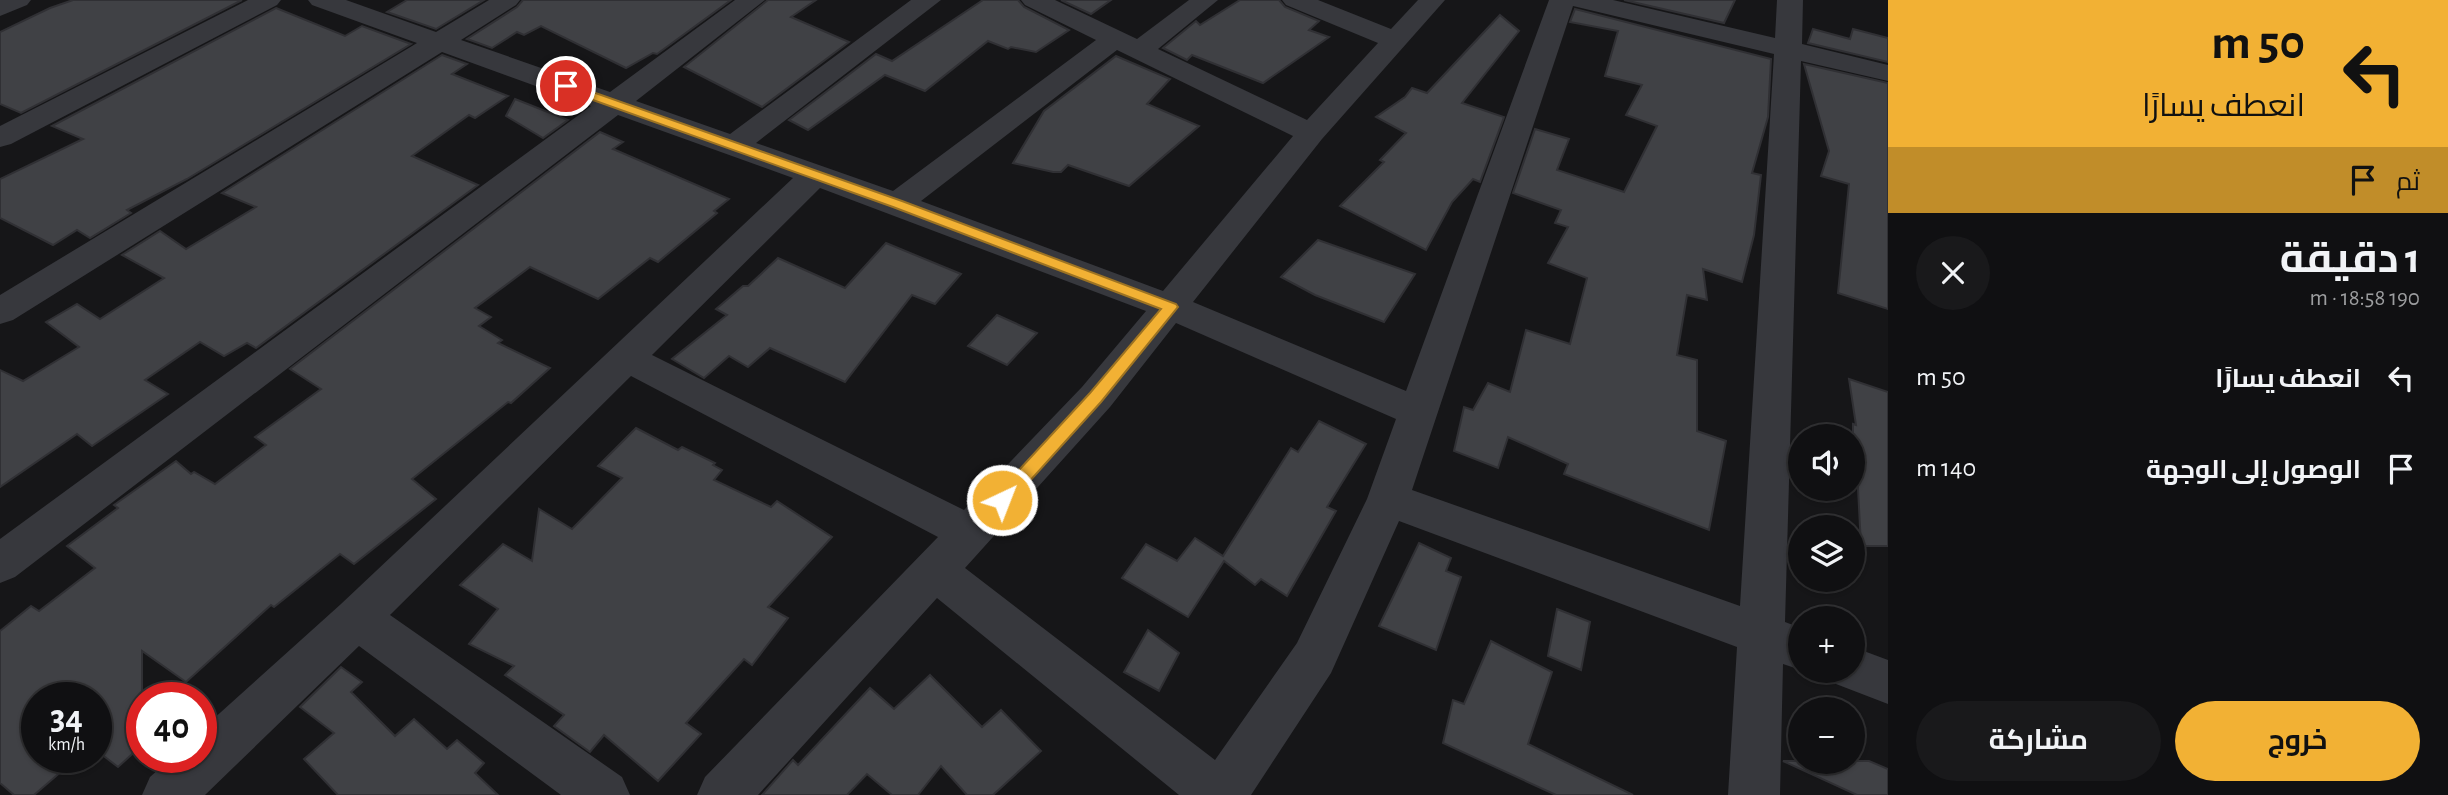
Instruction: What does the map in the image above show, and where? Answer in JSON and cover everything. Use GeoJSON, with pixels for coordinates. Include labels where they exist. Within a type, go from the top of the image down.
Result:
{"type":"FeatureCollection","features":[{"type":"Feature","properties":{"kind":"street"},"geometry":{"type":"LineString","coordinates":[[0,8],[18,0]]}},
{"type":"Feature","properties":{"kind":"street"},"geometry":{"type":"LineString","coordinates":[[0,138],[268,0]]}},
{"type":"Feature","properties":{"kind":"street"},"geometry":{"type":"LineString","coordinates":[[321,0],[897,204],[1171,307],[1417,412]]}},
{"type":"Feature","properties":{"kind":"street"},"geometry":{"type":"LineString","coordinates":[[0,311],[507,0]]}},
{"type":"Feature","properties":{"kind":"street"},"geometry":{"type":"LineString","coordinates":[[0,564],[752,0]]}},
{"type":"Feature","properties":{"kind":"street"},"geometry":{"type":"LineString","coordinates":[[732,147],[928,0]]}},
{"type":"Feature","properties":{"kind":"street"},"geometry":{"type":"LineString","coordinates":[[1034,0],[1311,133]]}},
{"type":"Feature","properties":{"kind":"street"},"geometry":{"type":"LineString","coordinates":[[897,204],[1128,44],[1205,0]]}},
{"type":"Feature","properties":{"kind":"street"},"geometry":{"type":"LineString","coordinates":[[1295,0],[1393,40]]}},
{"type":"Feature","properties":{"kind":"street"},"geometry":{"type":"LineString","coordinates":[[723,795],[1096,397],[1311,133],[1432,0]]}},
{"type":"Feature","properties":{"kind":"street"},"geometry":{"type":"LineString","coordinates":[[935,570],[1220,795],[1314,658],[1388,499],[1562,0]]}},
{"type":"Feature","properties":{"kind":"street"},"geometry":{"type":"LineString","coordinates":[[1580,0],[1888,73]]}},
{"type":"Feature","properties":{"kind":"street"},"geometry":{"type":"LineString","coordinates":[[1754,795],[1782,642],[1787,49],[1790,0]]}},
{"type":"Feature","properties":{"kind":"street"},"geometry":{"type":"LineString","coordinates":[[168,795],[357,618],[816,175]]}},
{"type":"Feature","properties":{"kind":"street"},"geometry":{"type":"LineString","coordinates":[[626,358],[970,533]]}},
{"type":"Feature","properties":{"kind":"street"},"geometry":{"type":"LineString","coordinates":[[1388,499],[1782,642]]}},
{"type":"Feature","properties":{"kind":"street"},"geometry":{"type":"LineString","coordinates":[[357,618],[604,795]]}},
{"type":"Feature","properties":{"kind":"street"},"geometry":{"type":"LineString","coordinates":[[1865,673],[1888,682]]}},
{"type":"Feature","properties":{"kind":"building"},"geometry":{"type":"Polygon","coordinates":[[[73,0],[242,0],[21,113],[0,104],[0,32],[73,0]]]}},
{"type":"Feature","properties":{"kind":"building"},"geometry":{"type":"Polygon","coordinates":[[[407,0],[484,0],[436,29],[387,12],[407,0]]]}},
{"type":"Feature","properties":{"kind":"building"},"geometry":{"type":"Polygon","coordinates":[[[523,0],[731,0],[657,54],[653,53],[626,68],[541,26],[524,35],[517,32],[492,48],[467,39],[517,7],[523,0]]]}},
{"type":"Feature","properties":{"kind":"building"},"geometry":{"type":"Polygon","coordinates":[[[768,0],[816,0],[791,17],[849,42],[762,107],[684,67],[768,0]]]}},
{"type":"Feature","properties":{"kind":"building"},"geometry":{"type":"Polygon","coordinates":[[[983,0],[1018,0],[1024,7],[1069,30],[1036,52],[1011,47],[1008,49],[988,41],[925,91],[885,75],[808,130],[789,120],[876,54],[892,61],[983,0]]]}},
{"type":"Feature","properties":{"kind":"building"},"geometry":{"type":"Polygon","coordinates":[[[1061,0],[1111,0],[1091,14],[1061,0]]]}},
{"type":"Feature","properties":{"kind":"building"},"geometry":{"type":"Polygon","coordinates":[[[1240,0],[1279,0],[1285,7],[1319,21],[1309,30],[1329,37],[1263,83],[1192,55],[1187,60],[1163,48],[1196,21],[1200,25],[1240,0]]]}},
{"type":"Feature","properties":{"kind":"building"},"geometry":{"type":"Polygon","coordinates":[[[1624,0],[1735,0],[1724,23],[1624,0]]]}},
{"type":"Feature","properties":{"kind":"building"},"geometry":{"type":"Polygon","coordinates":[[[276,8],[345,36],[362,26],[411,44],[187,179],[127,210],[131,213],[90,238],[77,230],[53,245],[0,218],[0,179],[83,139],[52,126],[276,8]]]}},
{"type":"Feature","properties":{"kind":"building"},"geometry":{"type":"Polygon","coordinates":[[[1575,9],[1771,59],[1768,117],[1752,173],[1761,175],[1754,235],[1742,282],[1703,269],[1707,300],[1687,295],[1677,355],[1697,360],[1697,431],[1726,441],[1709,530],[1564,474],[1568,464],[1508,437],[1498,468],[1454,451],[1464,407],[1473,410],[1488,383],[1510,392],[1526,330],[1570,344],[1587,278],[1548,263],[1568,227],[1555,223],[1561,210],[1513,193],[1535,129],[1569,139],[1557,170],[1624,192],[1657,126],[1626,115],[1642,85],[1605,76],[1618,31],[1570,22],[1575,9]]]}},
{"type":"Feature","properties":{"kind":"building"},"geometry":{"type":"Polygon","coordinates":[[[1500,15],[1519,31],[1462,103],[1504,117],[1480,182],[1473,179],[1452,202],[1426,250],[1340,206],[1384,162],[1380,160],[1406,133],[1376,117],[1405,97],[1412,88],[1427,93],[1500,15]]]}},
{"type":"Feature","properties":{"kind":"building"},"geometry":{"type":"Polygon","coordinates":[[[1813,29],[1850,39],[1853,29],[1888,38],[1888,62],[1808,43],[1813,29]]]}},
{"type":"Feature","properties":{"kind":"building"},"geometry":{"type":"Polygon","coordinates":[[[442,55],[467,64],[452,74],[508,96],[475,118],[469,115],[412,156],[478,185],[256,348],[247,343],[224,356],[200,342],[145,380],[168,394],[92,446],[77,434],[0,487],[0,370],[23,381],[79,347],[46,322],[77,304],[100,319],[164,278],[122,255],[160,231],[186,249],[256,207],[222,193],[442,55]]]}},
{"type":"Feature","properties":{"kind":"building"},"geometry":{"type":"Polygon","coordinates":[[[1116,56],[1170,79],[1147,104],[1199,126],[1129,186],[1068,165],[1061,172],[1053,172],[1013,163],[1044,111],[1116,56]]]}},
{"type":"Feature","properties":{"kind":"building"},"geometry":{"type":"Polygon","coordinates":[[[1804,64],[1888,83],[1888,309],[1838,293],[1849,184],[1821,176],[1829,151],[1804,64]]]}},
{"type":"Feature","properties":{"kind":"building"},"geometry":{"type":"Polygon","coordinates":[[[515,99],[568,120],[543,138],[506,116],[515,99]]]}},
{"type":"Feature","properties":{"kind":"building"},"geometry":{"type":"Polygon","coordinates":[[[600,132],[623,142],[613,149],[729,199],[714,211],[717,213],[658,262],[650,258],[598,299],[530,267],[475,308],[491,317],[479,326],[502,340],[498,343],[550,368],[511,403],[508,402],[412,479],[436,499],[354,564],[340,554],[274,607],[271,605],[186,682],[142,651],[142,682],[126,682],[126,760],[118,767],[112,762],[112,682],[21,682],[21,773],[60,773],[34,795],[14,795],[0,783],[0,631],[31,606],[39,611],[95,568],[67,546],[118,508],[114,505],[176,461],[191,474],[194,472],[215,484],[266,445],[255,437],[321,389],[290,369],[600,132]]]}},
{"type":"Feature","properties":{"kind":"building"},"geometry":{"type":"Polygon","coordinates":[[[1318,240],[1415,274],[1384,322],[1315,295],[1281,277],[1318,240]]]}},
{"type":"Feature","properties":{"kind":"building"},"geometry":{"type":"Polygon","coordinates":[[[886,243],[961,274],[935,304],[912,295],[845,382],[770,348],[748,367],[729,356],[704,378],[672,359],[727,315],[716,309],[743,286],[748,286],[778,258],[845,288],[886,243]]]}},
{"type":"Feature","properties":{"kind":"building"},"geometry":{"type":"Polygon","coordinates":[[[997,315],[1037,333],[1007,365],[968,346],[997,315]]]}},
{"type":"Feature","properties":{"kind":"building"},"geometry":{"type":"Polygon","coordinates":[[[1849,379],[1888,392],[1888,546],[1865,546],[1865,515],[1859,515],[1859,501],[1865,501],[1865,424],[1856,424],[1849,379]]]}},
{"type":"Feature","properties":{"kind":"building"},"geometry":{"type":"Polygon","coordinates":[[[1319,421],[1366,444],[1327,507],[1336,511],[1287,596],[1261,579],[1255,585],[1224,561],[1188,617],[1122,578],[1146,544],[1177,561],[1195,538],[1223,556],[1291,448],[1298,452],[1319,421]]]}},
{"type":"Feature","properties":{"kind":"building"},"geometry":{"type":"Polygon","coordinates":[[[636,428],[678,450],[682,447],[715,463],[713,465],[722,470],[714,480],[771,507],[777,501],[832,537],[768,607],[788,618],[752,665],[744,659],[686,723],[701,734],[658,781],[604,735],[590,752],[554,726],[564,715],[505,675],[514,666],[469,644],[498,609],[460,585],[503,544],[532,561],[539,509],[572,529],[622,478],[598,466],[636,428]]]}},
{"type":"Feature","properties":{"kind":"building"},"geometry":{"type":"Polygon","coordinates":[[[1419,543],[1451,558],[1446,571],[1461,577],[1436,650],[1379,626],[1419,543]]]}},
{"type":"Feature","properties":{"kind":"building"},"geometry":{"type":"Polygon","coordinates":[[[1557,609],[1590,622],[1581,670],[1548,656],[1557,609]]]}},
{"type":"Feature","properties":{"kind":"building"},"geometry":{"type":"Polygon","coordinates":[[[1148,630],[1179,653],[1159,691],[1124,672],[1148,630]]]}},
{"type":"Feature","properties":{"kind":"building"},"geometry":{"type":"Polygon","coordinates":[[[1491,641],[1552,672],[1528,744],[1633,795],[1556,795],[1443,743],[1453,700],[1464,704],[1491,641]]]}},
{"type":"Feature","properties":{"kind":"building"},"geometry":{"type":"Polygon","coordinates":[[[341,667],[362,682],[351,692],[395,736],[414,719],[447,749],[457,740],[484,763],[475,773],[498,795],[338,795],[304,759],[334,733],[300,707],[341,667]]]}},
{"type":"Feature","properties":{"kind":"building"},"geometry":{"type":"Polygon","coordinates":[[[930,675],[982,727],[1001,710],[1041,751],[993,795],[967,795],[941,766],[918,795],[892,795],[867,774],[847,795],[762,795],[793,760],[798,765],[870,688],[894,709],[930,675]]]}},
{"type":"Feature","properties":{"kind":"building"},"geometry":{"type":"Polygon","coordinates":[[[1865,761],[1888,769],[1888,795],[1857,795],[1811,774],[1865,774],[1865,761]]]}},
{"type":"Feature","properties":{"kind":"route"},"geometry":{"type":"LineString","coordinates":[[566,86],[897,204],[1171,307],[1096,397],[1002,500]]}}]}
